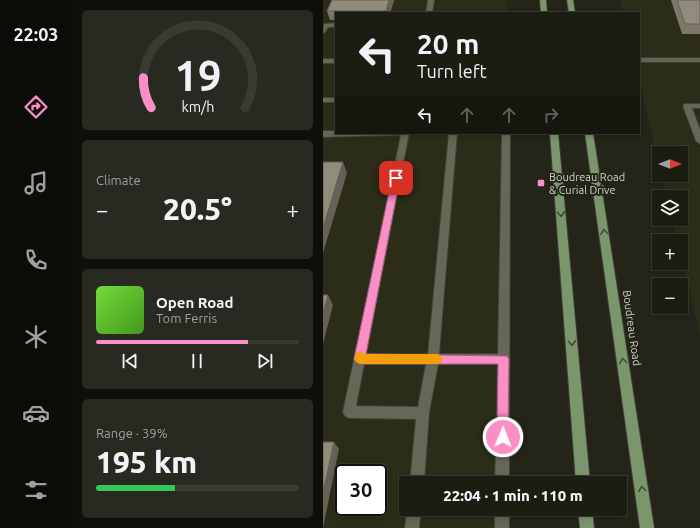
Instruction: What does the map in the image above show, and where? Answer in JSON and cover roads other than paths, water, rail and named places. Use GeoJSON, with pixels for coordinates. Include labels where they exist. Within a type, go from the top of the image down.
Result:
{"type":"FeatureCollection","features":[{"type":"Feature","properties":{"kind":"main road"},"geometry":{"type":"LineString","coordinates":[[543,0],[544,12]]}},
{"type":"Feature","properties":{"kind":"main road"},"geometry":{"type":"LineString","coordinates":[[570,0],[572,12]]}},
{"type":"Feature","properties":{"kind":"main road"},"geometry":{"type":"LineString","coordinates":[[554,134],[582,476]]}},
{"type":"Feature","properties":{"kind":"main road","name":"Boudreau Road"},"geometry":{"type":"LineString","coordinates":[[589,134],[647,528]]}},
{"type":"Feature","properties":{"kind":"main road"},"geometry":{"type":"LineString","coordinates":[[586,516],[587,528]]}},
{"type":"Feature","properties":{"kind":"street"},"geometry":{"type":"LineString","coordinates":[[429,12],[431,0]]}},
{"type":"Feature","properties":{"kind":"street"},"geometry":{"type":"LineString","coordinates":[[323,31],[326,25],[335,25]]}},
{"type":"Feature","properties":{"kind":"street"},"geometry":{"type":"LineString","coordinates":[[640,60],[699,62]]}},
{"type":"Feature","properties":{"kind":"street"},"geometry":{"type":"LineString","coordinates":[[323,61],[335,61]]}},
{"type":"Feature","properties":{"kind":"street"},"geometry":{"type":"LineString","coordinates":[[323,100],[335,100]]}},
{"type":"Feature","properties":{"kind":"street"},"geometry":{"type":"LineString","coordinates":[[700,106],[687,106],[700,141]]}},
{"type":"Feature","properties":{"kind":"street"},"geometry":{"type":"LineString","coordinates":[[323,134],[335,134]]}},
{"type":"Feature","properties":{"kind":"street"},"geometry":{"type":"LineString","coordinates":[[405,134],[349,412],[423,413]]}},
{"type":"Feature","properties":{"kind":"street"},"geometry":{"type":"LineString","coordinates":[[418,476],[423,413],[433,359],[453,134]]}},
{"type":"Feature","properties":{"kind":"street"},"geometry":{"type":"LineString","coordinates":[[502,476],[506,134]]}},
{"type":"Feature","properties":{"kind":"street"},"geometry":{"type":"LineString","coordinates":[[360,359],[503,359]]}},
{"type":"Feature","properties":{"kind":"street"},"geometry":{"type":"LineString","coordinates":[[413,528],[414,516]]}},
{"type":"Feature","properties":{"kind":"street"},"geometry":{"type":"LineString","coordinates":[[502,516],[502,528]]}},
{"type":"Feature","properties":{"kind":"place","name":"Boudreau Road & Curial Drive"},"geometry":{"type":"Point","coordinates":[541,183]}}]}
